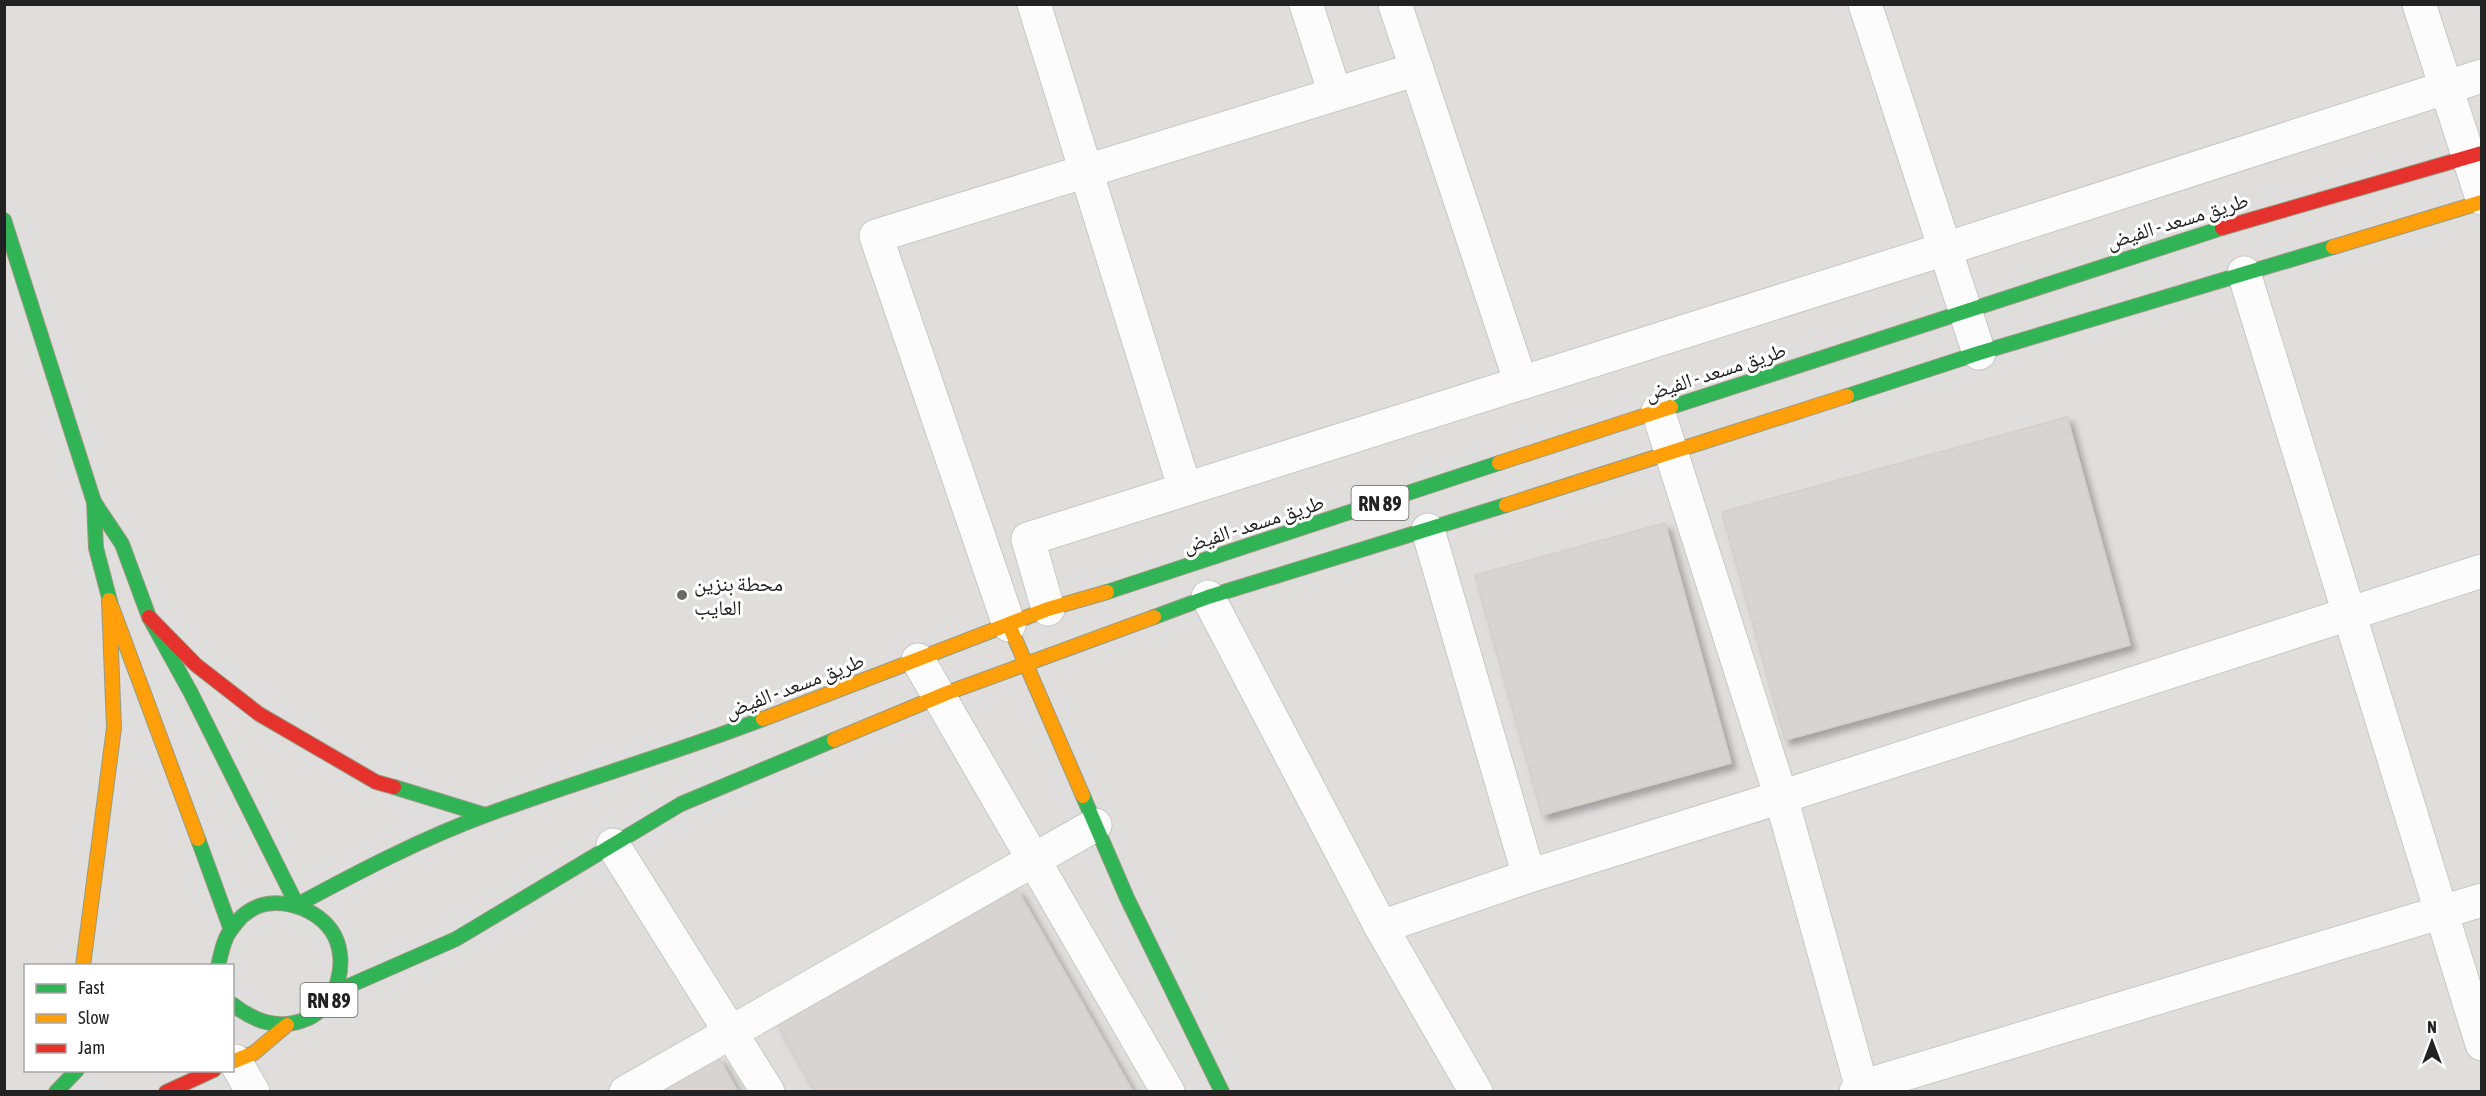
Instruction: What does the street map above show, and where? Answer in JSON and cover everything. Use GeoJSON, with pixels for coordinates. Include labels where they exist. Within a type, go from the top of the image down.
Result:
{"type":"FeatureCollection","features":[{"type":"Feature","properties":{"kind":"main road","name":"طريق مسعد - الفيض"},"geometry":{"type":"LineString","coordinates":[[297,905],[365,868],[485,815],[714,738],[1048,609],[1128,586],[1966,312],[2141,252],[2296,205],[2475,155]]}},
{"type":"Feature","properties":{"kind":"main road","name":"RN 89"},"geometry":{"type":"LineString","coordinates":[[335,992],[456,939],[681,804],[939,697],[1208,597],[1672,453],[1979,353],[2481,202]]}},
{"type":"Feature","properties":{"kind":"main road"},"geometry":{"type":"LineString","coordinates":[[4,220],[94,502],[96,548],[109,600],[230,927]]}},
{"type":"Feature","properties":{"kind":"main road"},"geometry":{"type":"LineString","coordinates":[[94,502],[122,544],[149,617],[191,693],[297,905]]}},
{"type":"Feature","properties":{"kind":"main road"},"geometry":{"type":"LineString","coordinates":[[83,964],[114,728],[109,600]]}},
{"type":"Feature","properties":{"kind":"main road"},"geometry":{"type":"LineString","coordinates":[[149,617],[196,665],[259,714],[297,738],[376,782],[485,815]]}},
{"type":"Feature","properties":{"kind":"main road"},"geometry":{"type":"LineString","coordinates":[[1009,625],[1028,664],[1127,898],[1222,1092]]}},
{"type":"Feature","properties":{"kind":"main road","name":"RN 89"},"geometry":{"type":"LineString","coordinates":[[212,962],[230,927],[244,913],[263,904],[284,902],[297,905],[321,917],[333,933],[340,952],[341,973],[335,992],[323,1008],[307,1020],[287,1025],[266,1024],[247,1016],[234,1006]]}},
{"type":"Feature","properties":{"kind":"main road","name":"RN 89"},"geometry":{"type":"LineString","coordinates":[[234,1062],[254,1053],[287,1025]]}},
{"type":"Feature","properties":{"kind":"main road"},"geometry":{"type":"LineString","coordinates":[[58,1090],[64,1072]]}},
{"type":"Feature","properties":{"kind":"main road"},"geometry":{"type":"LineString","coordinates":[[58,1090],[76,1072]]}},
{"type":"Feature","properties":{"kind":"main road","name":"RN 89"},"geometry":{"type":"LineString","coordinates":[[166,1092],[211,1072]]}},
{"type":"Feature","properties":{"kind":"street"},"geometry":{"type":"LineString","coordinates":[[1034,4],[1185,489]]}},
{"type":"Feature","properties":{"kind":"street"},"geometry":{"type":"LineString","coordinates":[[1306,4],[1335,94]]}},
{"type":"Feature","properties":{"kind":"street"},"geometry":{"type":"LineString","coordinates":[[1395,4],[1521,383]]}},
{"type":"Feature","properties":{"kind":"street"},"geometry":{"type":"LineString","coordinates":[[1865,4],[1979,353]]}},
{"type":"Feature","properties":{"kind":"street"},"geometry":{"type":"LineString","coordinates":[[2419,4],[2446,87],[2475,155],[2481,198]]}},
{"type":"Feature","properties":{"kind":"street"},"geometry":{"type":"LineString","coordinates":[[1009,625],[876,236],[1417,69]]}},
{"type":"Feature","properties":{"kind":"street"},"geometry":{"type":"LineString","coordinates":[[1048,609],[1028,539],[1945,249],[2481,76]]}},
{"type":"Feature","properties":{"kind":"street"},"geometry":{"type":"LineString","coordinates":[[2244,273],[2481,1044]]}},
{"type":"Feature","properties":{"kind":"street"},"geometry":{"type":"LineString","coordinates":[[1658,411],[1781,797],[1860,1090],[2481,900]]}},
{"type":"Feature","properties":{"kind":"street"},"geometry":{"type":"LineString","coordinates":[[1428,530],[1529,876]]}},
{"type":"Feature","properties":{"kind":"street"},"geometry":{"type":"LineString","coordinates":[[1381,927],[1529,876],[2481,571]]}},
{"type":"Feature","properties":{"kind":"street"},"geometry":{"type":"LineString","coordinates":[[1208,597],[1381,927],[1476,1092]]}},
{"type":"Feature","properties":{"kind":"street"},"geometry":{"type":"LineString","coordinates":[[918,660],[1168,1092]]}},
{"type":"Feature","properties":{"kind":"street"},"geometry":{"type":"LineString","coordinates":[[627,1092],[1095,825]]}},
{"type":"Feature","properties":{"kind":"street"},"geometry":{"type":"LineString","coordinates":[[613,845],[768,1092]]}},
{"type":"Feature","properties":{"kind":"street"},"geometry":{"type":"LineString","coordinates":[[234,1072],[253,1092]]}},
{"type":"Feature","properties":{"kind":"shaded area"},"geometry":{"type":"Polygon","coordinates":[[[5,5],[2481,5],[2481,1091],[5,1092],[5,5]]]}},
{"type":"Feature","properties":{"kind":"building"},"geometry":{"type":"Polygon","coordinates":[[[2067,417],[2130,645],[1785,740],[1722,512],[2067,417]]]}},
{"type":"Feature","properties":{"kind":"building"},"geometry":{"type":"Polygon","coordinates":[[[1665,523],[1731,763],[1542,815],[1475,575],[1665,523]]]}},
{"type":"Feature","properties":{"kind":"building"},"geometry":{"type":"Polygon","coordinates":[[[1017,889],[1133,1092],[816,1092],[778,1025],[1017,889]]]}},
{"type":"Feature","properties":{"kind":"building"},"geometry":{"type":"Polygon","coordinates":[[[719,1058],[738,1092],[660,1092],[719,1058]]]}},
{"type":"Feature","properties":{"kind":"traffic: fast"},"geometry":{"type":"LineString","coordinates":[[4,220],[94,502],[96,548],[111,605]]}},
{"type":"Feature","properties":{"kind":"traffic: fast"},"geometry":{"type":"LineString","coordinates":[[1671,407],[2222,228]]}},
{"type":"Feature","properties":{"kind":"traffic: fast"},"geometry":{"type":"LineString","coordinates":[[1847,396],[1979,353],[2333,247]]}},
{"type":"Feature","properties":{"kind":"traffic: fast"},"geometry":{"type":"LineString","coordinates":[[1107,592],[1499,463]]}},
{"type":"Feature","properties":{"kind":"traffic: fast"},"geometry":{"type":"LineString","coordinates":[[94,502],[122,544],[149,617],[191,693],[297,905]]}},
{"type":"Feature","properties":{"kind":"traffic: fast"},"geometry":{"type":"LineString","coordinates":[[1154,617],[1208,597],[1506,505]]}},
{"type":"Feature","properties":{"kind":"traffic: fast"},"geometry":{"type":"LineString","coordinates":[[297,905],[343,880],[462,824],[763,719]]}},
{"type":"Feature","properties":{"kind":"traffic: fast"},"geometry":{"type":"LineString","coordinates":[[335,992],[456,939],[681,804],[834,740]]}},
{"type":"Feature","properties":{"kind":"traffic: fast"},"geometry":{"type":"LineString","coordinates":[[394,787],[485,815]]}},
{"type":"Feature","properties":{"kind":"traffic: fast"},"geometry":{"type":"LineString","coordinates":[[1083,796],[1127,898],[1222,1092]]}},
{"type":"Feature","properties":{"kind":"traffic: fast"},"geometry":{"type":"LineString","coordinates":[[198,839],[230,927]]}},
{"type":"Feature","properties":{"kind":"traffic: fast"},"geometry":{"type":"LineString","coordinates":[[218,964],[222,948],[237,922],[255,908],[266,904],[278,903],[302,908],[323,921],[337,941],[340,954],[338,981],[333,994],[316,1014],[294,1023],[275,1024],[257,1019],[234,1005]]}},
{"type":"Feature","properties":{"kind":"traffic: fast"},"geometry":{"type":"LineString","coordinates":[[56,1092],[75,1072]]}},
{"type":"Feature","properties":{"kind":"traffic: slow"},"geometry":{"type":"LineString","coordinates":[[2333,247],[2482,202]]}},
{"type":"Feature","properties":{"kind":"traffic: slow"},"geometry":{"type":"LineString","coordinates":[[1506,505],[1847,396]]}},
{"type":"Feature","properties":{"kind":"traffic: slow"},"geometry":{"type":"LineString","coordinates":[[1499,463],[1671,407]]}},
{"type":"Feature","properties":{"kind":"traffic: slow"},"geometry":{"type":"LineString","coordinates":[[763,719],[1048,609],[1107,592]]}},
{"type":"Feature","properties":{"kind":"traffic: slow"},"geometry":{"type":"LineString","coordinates":[[83,964],[114,728],[109,600]]}},
{"type":"Feature","properties":{"kind":"traffic: slow"},"geometry":{"type":"LineString","coordinates":[[111,605],[198,839]]}},
{"type":"Feature","properties":{"kind":"traffic: slow"},"geometry":{"type":"LineString","coordinates":[[834,740],[947,693],[1154,617]]}},
{"type":"Feature","properties":{"kind":"traffic: slow"},"geometry":{"type":"LineString","coordinates":[[1009,625],[1083,796]]}},
{"type":"Feature","properties":{"kind":"traffic: slow"},"geometry":{"type":"LineString","coordinates":[[234,1061],[254,1053],[287,1025]]}},
{"type":"Feature","properties":{"kind":"traffic: jam"},"geometry":{"type":"LineString","coordinates":[[2222,228],[2482,153]]}},
{"type":"Feature","properties":{"kind":"traffic: jam"},"geometry":{"type":"LineString","coordinates":[[149,617],[196,665],[259,714],[376,782],[394,787]]}},
{"type":"Feature","properties":{"kind":"traffic: jam"},"geometry":{"type":"LineString","coordinates":[[166,1092],[210,1072]]}},
{"type":"Feature","properties":{"kind":"place","name":"محطة بنزين العايب"},"geometry":{"type":"Point","coordinates":[682,595]}}]}
